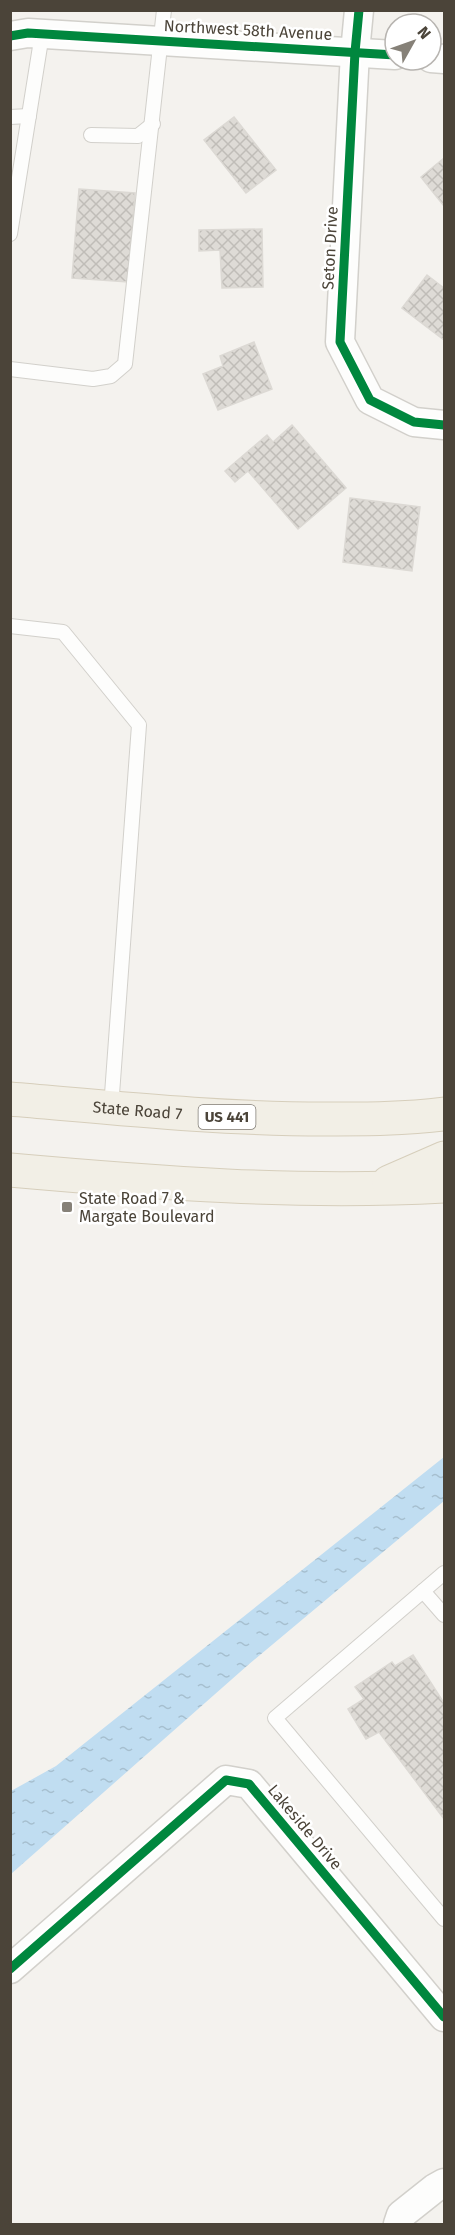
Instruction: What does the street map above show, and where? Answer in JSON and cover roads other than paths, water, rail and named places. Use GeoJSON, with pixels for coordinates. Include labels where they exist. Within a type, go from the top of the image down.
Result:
{"type":"FeatureCollection","features":[{"type":"Feature","properties":{"kind":"main road","name":"State Road 7"},"geometry":{"type":"LineString","coordinates":[[10,1099],[253,1119],[399,1117],[444,1114]]}},
{"type":"Feature","properties":{"kind":"main road"},"geometry":{"type":"LineString","coordinates":[[371,1190],[444,1158]]}},
{"type":"Feature","properties":{"kind":"main road"},"geometry":{"type":"LineString","coordinates":[[10,1170],[252,1188],[371,1190],[444,1186]]}},
{"type":"Feature","properties":{"kind":"street","name":"Seton Drive"},"geometry":{"type":"LineString","coordinates":[[359,10],[340,342],[370,400],[414,422],[444,425]]}},
{"type":"Feature","properties":{"kind":"street","name":"Northwest 58th Avenue"},"geometry":{"type":"LineString","coordinates":[[23,32],[383,54]]}},
{"type":"Feature","properties":{"kind":"street","name":"Lakeside Drive"},"geometry":{"type":"LineString","coordinates":[[10,1969],[226,1780],[249,1784],[444,2016]]}},
{"type":"Feature","properties":{"kind":"street"},"geometry":{"type":"LineString","coordinates":[[398,2224],[401,2215],[435,2188],[444,2184]]}},
{"type":"Feature","properties":{"kind":"lane"},"geometry":{"type":"LineString","coordinates":[[10,369],[93,379],[111,376],[125,364],[164,10]]}},
{"type":"Feature","properties":{"kind":"lane"},"geometry":{"type":"LineString","coordinates":[[10,234],[29,116],[23,32]]}},
{"type":"Feature","properties":{"kind":"lane"},"geometry":{"type":"LineString","coordinates":[[10,117],[29,116]]}},
{"type":"Feature","properties":{"kind":"lane"},"geometry":{"type":"LineString","coordinates":[[92,135],[138,136],[153,124]]}},
{"type":"Feature","properties":{"kind":"lane"},"geometry":{"type":"LineString","coordinates":[[10,626],[63,632],[139,725],[111,1108]]}},
{"type":"Feature","properties":{"kind":"lane"},"geometry":{"type":"LineString","coordinates":[[444,1573],[275,1718],[444,1919]]}},
{"type":"Feature","properties":{"kind":"lane"},"geometry":{"type":"LineString","coordinates":[[423,1591],[444,1615]]}},
{"type":"Feature","properties":{"kind":"water"},"geometry":{"type":"Polygon","coordinates":[[[444,1457],[444,1501],[248,1665],[11,1874],[11,1791],[56,1766],[444,1457]]]}},
{"type":"Feature","properties":{"kind":"place","name":"State Road 7 & Margate Boulevard"},"geometry":{"type":"Point","coordinates":[67,1207]}}]}
